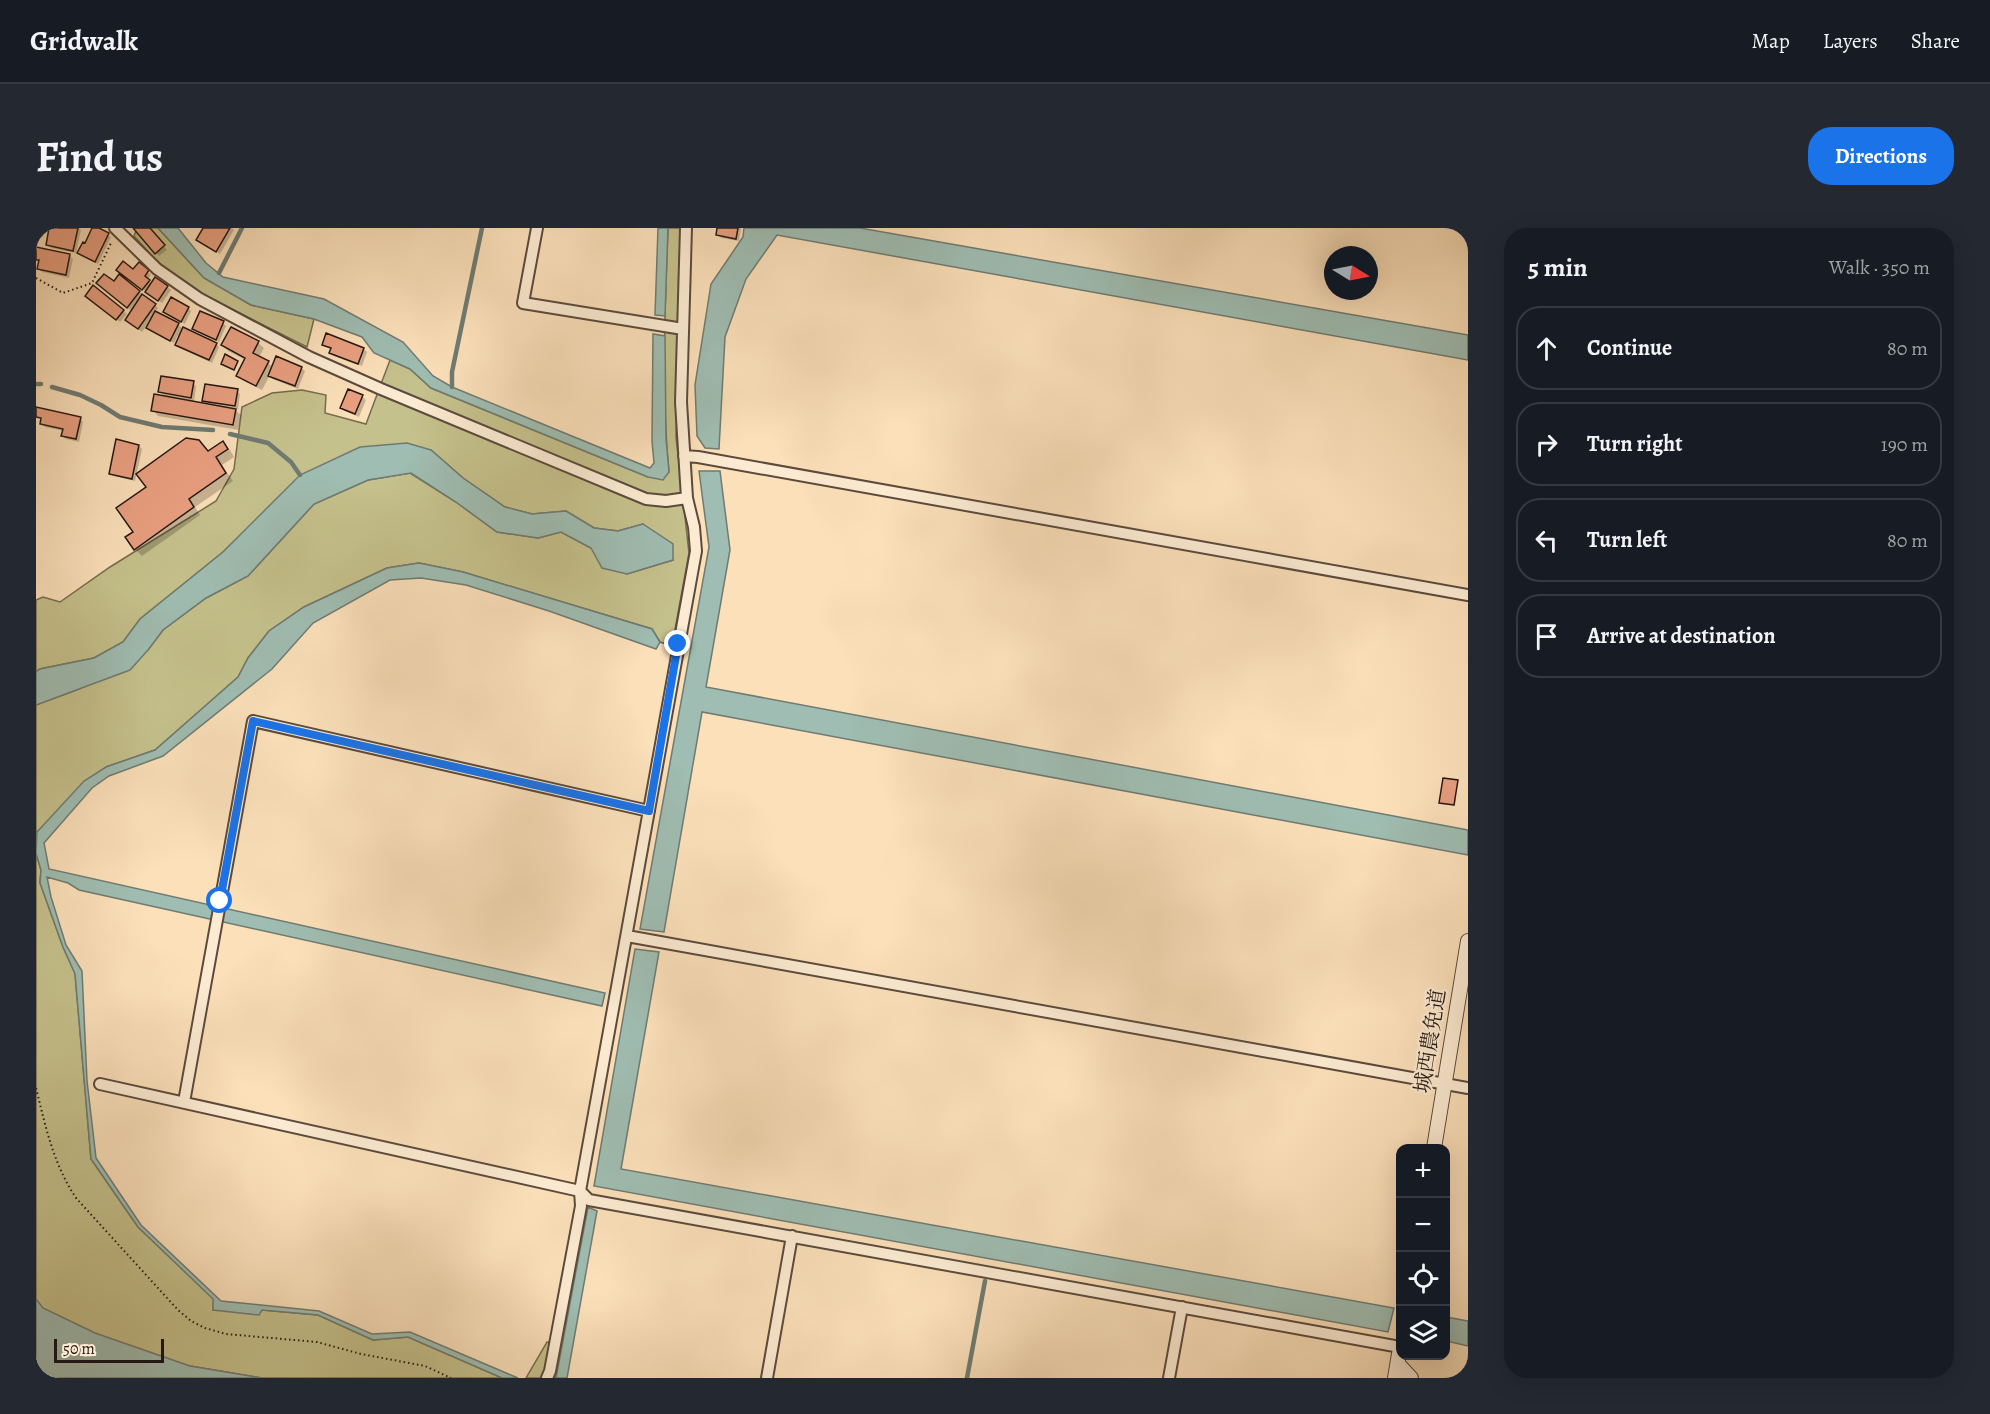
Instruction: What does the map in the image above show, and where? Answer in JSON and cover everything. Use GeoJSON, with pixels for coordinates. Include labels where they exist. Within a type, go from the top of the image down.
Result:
{"type":"FeatureCollection","features":[{"type":"Feature","properties":{"kind":"street"},"geometry":{"type":"LineString","coordinates":[[537,228],[523,303],[683,329]]}},
{"type":"Feature","properties":{"kind":"street"},"geometry":{"type":"LineString","coordinates":[[547,1378],[580,1206],[580,1191],[694,563],[694,527],[687,498],[681,402],[686,228]]}},
{"type":"Feature","properties":{"kind":"street"},"geometry":{"type":"LineString","coordinates":[[116,229],[157,269],[200,299],[309,357],[646,499],[666,501],[687,498]]}},
{"type":"Feature","properties":{"kind":"street"},"geometry":{"type":"LineString","coordinates":[[684,456],[1468,595]]}},
{"type":"Feature","properties":{"kind":"street"},"geometry":{"type":"LineString","coordinates":[[184,1102],[253,721],[649,811]]}},
{"type":"Feature","properties":{"kind":"street"},"geometry":{"type":"LineString","coordinates":[[627,936],[1468,1088]]}},
{"type":"Feature","properties":{"kind":"street","name":"城西農免道"},"geometry":{"type":"LineString","coordinates":[[1435,1144],[1468,941]]}},
{"type":"Feature","properties":{"kind":"street"},"geometry":{"type":"LineString","coordinates":[[100,1084],[580,1191],[589,1200],[1396,1346]]}},
{"type":"Feature","properties":{"kind":"street"},"geometry":{"type":"LineString","coordinates":[[767,1378],[792,1236]]}},
{"type":"Feature","properties":{"kind":"street"},"geometry":{"type":"LineString","coordinates":[[1169,1378],[1182,1307]]}},
{"type":"Feature","properties":{"kind":"street"},"geometry":{"type":"LineString","coordinates":[[1396,1371],[1411,1378]]}},
{"type":"Feature","properties":{"kind":"path"},"geometry":{"type":"LineString","coordinates":[[36,278],[63,293],[92,283],[116,229]]}},
{"type":"Feature","properties":{"kind":"path"},"geometry":{"type":"LineString","coordinates":[[36,1088],[51,1150],[64,1180],[76,1198],[178,1310],[191,1321],[226,1334],[317,1342],[361,1354],[425,1366],[451,1378]]}},
{"type":"Feature","properties":{"kind":"shaded area"},"geometry":{"type":"Polygon","coordinates":[[[137,228],[158,228],[204,278],[251,305],[314,319],[307,347],[204,295],[161,266],[134,236],[137,228]]]}},
{"type":"Feature","properties":{"kind":"shaded area"},"geometry":{"type":"Polygon","coordinates":[[[668,228],[681,228],[676,437],[689,553],[672,646],[660,642],[652,629],[463,572],[419,563],[387,568],[304,607],[269,631],[248,658],[238,677],[155,750],[106,767],[37,832],[36,837],[36,705],[79,689],[148,650],[163,630],[206,598],[248,576],[314,504],[368,480],[410,473],[456,502],[497,532],[538,538],[561,532],[591,548],[627,574],[673,560],[643,524],[618,531],[594,528],[566,511],[532,514],[505,507],[463,478],[431,450],[254,522],[223,552],[140,619],[123,642],[94,658],[40,669],[36,672],[36,600],[43,597],[60,602],[110,567],[216,501],[234,469],[242,407],[272,393],[302,390],[326,395],[325,413],[366,424],[390,360],[410,369],[431,388],[648,477],[669,472],[664,381],[668,228]]]}},
{"type":"Feature","properties":{"kind":"shaded area"},"geometry":{"type":"Polygon","coordinates":[[[36,853],[41,870],[40,883],[75,973],[91,1159],[138,1227],[214,1299],[213,1310],[262,1310],[318,1315],[373,1340],[408,1337],[502,1378],[262,1378],[190,1366],[36,1333],[36,853]]]}},
{"type":"Feature","properties":{"kind":"shaded area"},"geometry":{"type":"Polygon","coordinates":[[[547,1342],[563,1343],[556,1378],[526,1378],[547,1342]]]}},
{"type":"Feature","properties":{"kind":"water"},"geometry":{"type":"Polygon","coordinates":[[[158,228],[178,228],[206,263],[223,277],[324,299],[403,342],[433,376],[452,387],[650,468],[654,463],[652,441],[653,334],[665,336],[666,439],[669,472],[663,480],[648,477],[431,388],[410,369],[374,353],[362,337],[314,319],[251,305],[204,278],[158,228]]]}},
{"type":"Feature","properties":{"kind":"water"},"geometry":{"type":"Polygon","coordinates":[[[658,228],[668,228],[665,316],[655,315],[658,228]]]}},
{"type":"Feature","properties":{"kind":"water"},"geometry":{"type":"Polygon","coordinates":[[[744,228],[860,228],[1468,335],[1468,360],[777,235],[746,279],[725,337],[719,449],[705,448],[697,436],[695,385],[711,284],[743,237],[744,228]]]}},
{"type":"Feature","properties":{"kind":"water"},"geometry":{"type":"Polygon","coordinates":[[[407,443],[431,450],[463,478],[505,507],[532,514],[566,511],[594,528],[618,531],[643,524],[673,544],[673,560],[627,574],[602,568],[591,548],[561,532],[538,538],[497,532],[411,473],[368,480],[314,504],[248,576],[206,598],[163,630],[130,670],[36,705],[36,672],[40,669],[94,658],[123,642],[140,619],[223,552],[300,475],[360,447],[407,443]]]}},
{"type":"Feature","properties":{"kind":"water"},"geometry":{"type":"Polygon","coordinates":[[[699,471],[720,471],[730,550],[706,687],[1468,830],[1468,855],[702,712],[664,932],[640,929],[709,547],[699,471]]]}},
{"type":"Feature","properties":{"kind":"water"},"geometry":{"type":"Polygon","coordinates":[[[419,563],[463,572],[652,629],[660,642],[656,649],[549,611],[466,585],[421,578],[390,580],[313,623],[272,669],[163,756],[109,776],[92,788],[44,843],[49,869],[605,993],[602,1006],[79,890],[68,883],[47,877],[66,945],[82,971],[87,1081],[96,1158],[141,1225],[221,1301],[319,1311],[372,1334],[410,1332],[518,1378],[502,1378],[408,1337],[373,1340],[318,1315],[262,1310],[259,1315],[213,1310],[213,1299],[138,1227],[91,1159],[75,974],[40,883],[41,870],[36,853],[37,832],[84,781],[106,767],[155,750],[238,677],[248,658],[269,631],[304,607],[387,568],[419,563]]]}},
{"type":"Feature","properties":{"kind":"water"},"geometry":{"type":"Polygon","coordinates":[[[635,949],[659,952],[621,1169],[1394,1308],[1388,1332],[594,1186],[635,949]]]}},
{"type":"Feature","properties":{"kind":"water"},"geometry":{"type":"Polygon","coordinates":[[[588,1207],[597,1211],[567,1378],[556,1378],[588,1207]]]}},
{"type":"Feature","properties":{"kind":"water"},"geometry":{"type":"Polygon","coordinates":[[[36,1299],[43,1308],[95,1333],[190,1366],[262,1378],[36,1378],[36,1299]]]}},
{"type":"Feature","properties":{"kind":"water"},"geometry":{"type":"Polygon","coordinates":[[[1450,1318],[1468,1321],[1468,1346],[1450,1342],[1450,1318]]]}},
{"type":"Feature","properties":{"kind":"building"},"geometry":{"type":"Polygon","coordinates":[[[49,228],[78,228],[73,251],[46,245],[49,228]]]}},
{"type":"Feature","properties":{"kind":"building"},"geometry":{"type":"Polygon","coordinates":[[[92,228],[99,228],[109,233],[95,262],[77,253],[92,228]]]}},
{"type":"Feature","properties":{"kind":"building"},"geometry":{"type":"Polygon","coordinates":[[[133,228],[150,228],[165,245],[155,254],[133,228]]]}},
{"type":"Feature","properties":{"kind":"building"},"geometry":{"type":"Polygon","coordinates":[[[203,228],[230,228],[216,252],[196,240],[203,228]]]}},
{"type":"Feature","properties":{"kind":"building"},"geometry":{"type":"Polygon","coordinates":[[[717,228],[738,228],[736,239],[716,235],[717,228]]]}},
{"type":"Feature","properties":{"kind":"building"},"geometry":{"type":"Polygon","coordinates":[[[36,247],[70,254],[66,275],[37,269],[39,260],[36,260],[36,247]]]}},
{"type":"Feature","properties":{"kind":"building"},"geometry":{"type":"Polygon","coordinates":[[[123,261],[133,269],[139,262],[149,270],[145,276],[150,280],[142,290],[116,270],[123,261]]]}},
{"type":"Feature","properties":{"kind":"building"},"geometry":{"type":"Polygon","coordinates":[[[104,274],[114,281],[119,274],[140,291],[127,308],[96,283],[104,274]]]}},
{"type":"Feature","properties":{"kind":"building"},"geometry":{"type":"Polygon","coordinates":[[[155,277],[168,286],[158,301],[145,292],[155,277]]]}},
{"type":"Feature","properties":{"kind":"building"},"geometry":{"type":"Polygon","coordinates":[[[93,285],[124,310],[116,320],[85,296],[93,285]]]}},
{"type":"Feature","properties":{"kind":"building"},"geometry":{"type":"Polygon","coordinates":[[[142,294],[156,304],[138,329],[125,320],[142,294]]]}},
{"type":"Feature","properties":{"kind":"building"},"geometry":{"type":"Polygon","coordinates":[[[171,297],[189,307],[181,322],[163,312],[171,297]]]}},
{"type":"Feature","properties":{"kind":"building"},"geometry":{"type":"Polygon","coordinates":[[[155,311],[179,323],[170,341],[146,328],[155,311]]]}},
{"type":"Feature","properties":{"kind":"building"},"geometry":{"type":"Polygon","coordinates":[[[200,311],[224,321],[216,340],[192,329],[200,311]]]}},
{"type":"Feature","properties":{"kind":"building"},"geometry":{"type":"Polygon","coordinates":[[[183,327],[217,343],[209,360],[175,345],[183,327]]]}},
{"type":"Feature","properties":{"kind":"building"},"geometry":{"type":"Polygon","coordinates":[[[231,327],[259,341],[253,353],[269,361],[256,386],[236,376],[245,358],[221,345],[231,327]]]}},
{"type":"Feature","properties":{"kind":"building"},"geometry":{"type":"Polygon","coordinates":[[[326,333],[364,348],[358,364],[329,353],[331,348],[322,345],[326,333]]]}},
{"type":"Feature","properties":{"kind":"building"},"geometry":{"type":"Polygon","coordinates":[[[225,354],[238,361],[234,370],[221,364],[225,354]]]}},
{"type":"Feature","properties":{"kind":"building"},"geometry":{"type":"Polygon","coordinates":[[[276,356],[302,367],[295,386],[268,376],[276,356]]]}},
{"type":"Feature","properties":{"kind":"building"},"geometry":{"type":"Polygon","coordinates":[[[161,376],[194,381],[191,398],[158,392],[161,376]]]}},
{"type":"Feature","properties":{"kind":"building"},"geometry":{"type":"Polygon","coordinates":[[[205,384],[238,389],[235,406],[202,401],[205,384]]]}},
{"type":"Feature","properties":{"kind":"building"},"geometry":{"type":"Polygon","coordinates":[[[348,389],[363,395],[355,414],[340,408],[348,389]]]}},
{"type":"Feature","properties":{"kind":"building"},"geometry":{"type":"Polygon","coordinates":[[[154,394],[236,409],[233,425],[151,411],[154,394]]]}},
{"type":"Feature","properties":{"kind":"building"},"geometry":{"type":"Polygon","coordinates":[[[36,407],[81,417],[76,439],[61,436],[63,429],[40,424],[41,418],[36,417],[36,407]]]}},
{"type":"Feature","properties":{"kind":"building"},"geometry":{"type":"Polygon","coordinates":[[[186,438],[199,440],[208,451],[223,441],[228,449],[216,457],[226,473],[189,499],[194,507],[134,550],[125,537],[133,532],[116,508],[146,487],[136,474],[186,438]]]}},
{"type":"Feature","properties":{"kind":"building"},"geometry":{"type":"Polygon","coordinates":[[[116,439],[139,445],[132,479],[109,474],[116,439]]]}},
{"type":"Feature","properties":{"kind":"building"},"geometry":{"type":"Polygon","coordinates":[[[1443,778],[1458,780],[1454,805],[1439,803],[1443,778]]]}},
{"type":"Feature","properties":{"kind":"waterway"},"geometry":{"type":"LineString","coordinates":[[219,273],[242,228]]}},
{"type":"Feature","properties":{"kind":"waterway"},"geometry":{"type":"LineString","coordinates":[[452,387],[452,372],[482,228]]}},
{"type":"Feature","properties":{"kind":"waterway"},"geometry":{"type":"LineString","coordinates":[[36,384],[41,384]]}},
{"type":"Feature","properties":{"kind":"waterway"},"geometry":{"type":"LineString","coordinates":[[52,387],[80,395],[120,417],[162,427],[213,430]]}},
{"type":"Feature","properties":{"kind":"waterway"},"geometry":{"type":"LineString","coordinates":[[230,434],[268,443],[291,462],[300,475]]}},
{"type":"Feature","properties":{"kind":"waterway"},"geometry":{"type":"LineString","coordinates":[[967,1378],[985,1281]]}},
{"type":"Feature","properties":{"kind":"route"},"geometry":{"type":"LineString","coordinates":[[220,901],[253,721],[649,811],[678,644]]}}]}
